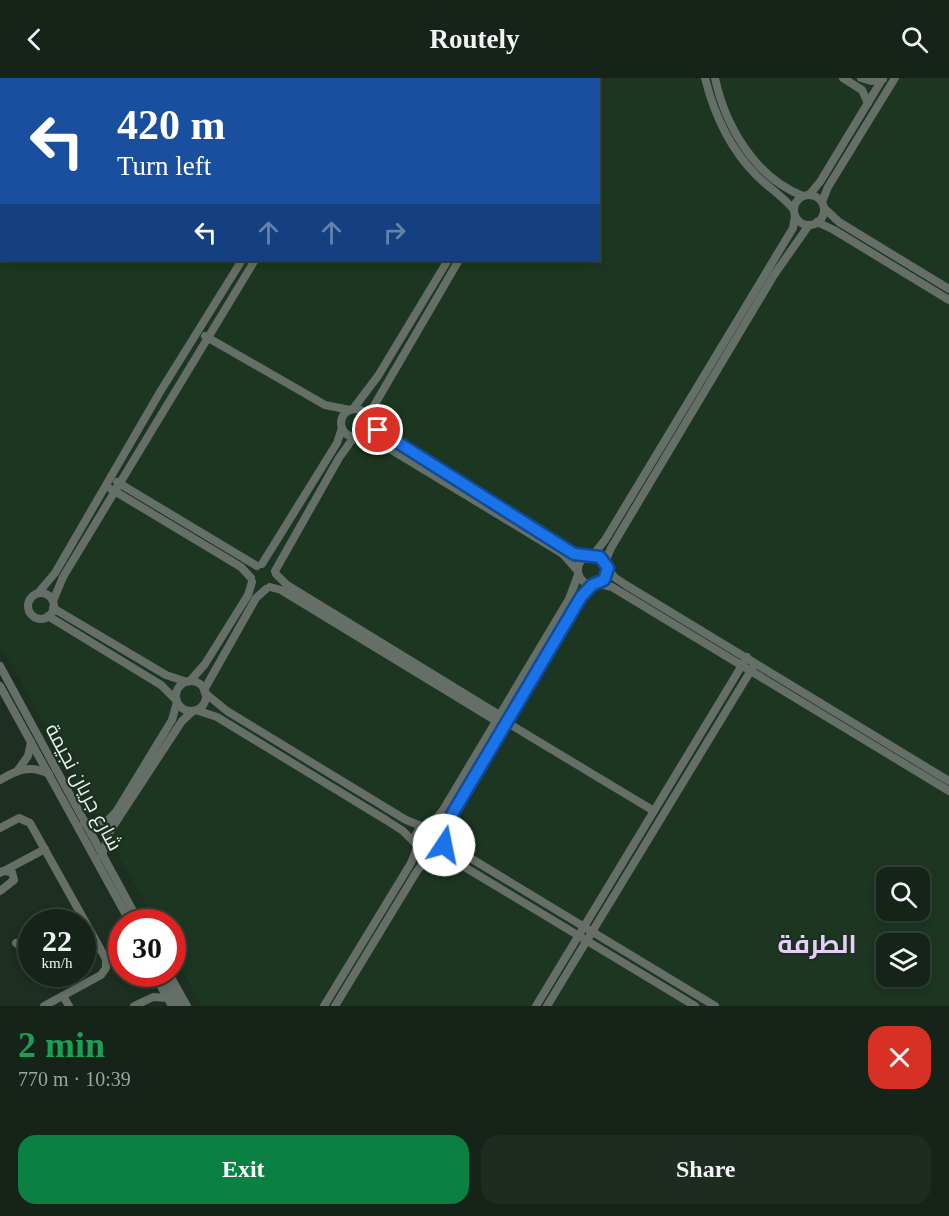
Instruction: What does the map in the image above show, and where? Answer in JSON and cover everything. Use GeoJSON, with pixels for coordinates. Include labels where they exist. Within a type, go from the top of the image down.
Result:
{"type":"FeatureCollection","features":[{"type":"Feature","properties":{"kind":"street"},"geometry":{"type":"LineString","coordinates":[[705,78],[714,109],[727,136],[755,174],[795,213],[800,221],[834,230],[948,298]]}},
{"type":"Feature","properties":{"kind":"street"},"geometry":{"type":"LineString","coordinates":[[715,78],[730,124],[749,154],[778,182],[823,205],[839,222],[949,290]]}},
{"type":"Feature","properties":{"kind":"street"},"geometry":{"type":"LineString","coordinates":[[843,78],[862,90],[868,103]]}},
{"type":"Feature","properties":{"kind":"street"},"geometry":{"type":"LineString","coordinates":[[861,78],[871,81],[883,78]]}},
{"type":"Feature","properties":{"kind":"street"},"geometry":{"type":"LineString","coordinates":[[324,1006],[393,893],[417,846],[417,834],[443,810],[574,589],[580,562],[602,545],[793,228],[796,202],[820,182],[883,78]]}},
{"type":"Feature","properties":{"kind":"street"},"geometry":{"type":"LineString","coordinates":[[335,1006],[401,898],[431,855],[443,848],[444,836],[506,723],[581,597],[606,577],[611,548],[774,275],[813,224],[823,215],[828,187],[895,78]]}},
{"type":"Feature","properties":{"kind":"street"},"geometry":{"type":"LineString","coordinates":[[241,261],[160,392],[55,573],[30,599],[29,611],[38,618],[48,616],[161,685],[184,709],[217,717],[386,820],[431,855],[458,863],[695,1006]]}},
{"type":"Feature","properties":{"kind":"street"},"geometry":{"type":"LineString","coordinates":[[48,616],[59,584],[254,261]]}},
{"type":"Feature","properties":{"kind":"street"},"geometry":{"type":"LineString","coordinates":[[102,855],[110,831],[148,769],[172,720],[177,701],[177,690],[205,664],[248,595],[252,580],[260,565],[337,443],[342,417],[364,398],[447,261]]}},
{"type":"Feature","properties":{"kind":"street"},"geometry":{"type":"LineString","coordinates":[[156,754],[182,721],[203,704],[204,691],[256,598],[268,588],[339,458],[358,437],[369,420],[410,341],[458,261]]}},
{"type":"Feature","properties":{"kind":"street"},"geometry":{"type":"LineString","coordinates":[[415,315],[422,320]]}},
{"type":"Feature","properties":{"kind":"street"},"geometry":{"type":"LineString","coordinates":[[198,333],[325,405],[360,410],[369,420],[571,556],[583,582],[624,590],[747,657],[753,667]]}},
{"type":"Feature","properties":{"kind":"street"},"geometry":{"type":"LineString","coordinates":[[402,336],[410,341]]}},
{"type":"Feature","properties":{"kind":"street"},"geometry":{"type":"LineString","coordinates":[[325,405],[347,435],[375,440],[571,556],[590,556],[607,565],[624,590],[692,636],[741,665],[753,667],[929,773],[949,781]]}},
{"type":"Feature","properties":{"kind":"street"},"geometry":{"type":"LineString","coordinates":[[109,483],[214,546],[241,567],[258,588],[284,591],[390,652]]}},
{"type":"Feature","properties":{"kind":"street"},"geometry":{"type":"LineString","coordinates":[[214,546],[260,565],[271,567],[287,585],[390,652],[653,812],[664,813]]}},
{"type":"Feature","properties":{"kind":"street"},"geometry":{"type":"LineString","coordinates":[[38,593],[47,594],[53,604],[166,675],[197,683],[236,717],[406,820],[427,826],[444,836],[462,853],[715,1006]]}},
{"type":"Feature","properties":{"kind":"street"},"geometry":{"type":"LineString","coordinates":[[692,636],[697,628]]}},
{"type":"Feature","properties":{"kind":"street"},"geometry":{"type":"LineString","coordinates":[[729,658],[734,650]]}},
{"type":"Feature","properties":{"kind":"street"},"geometry":{"type":"LineString","coordinates":[[536,1006],[747,657]]}},
{"type":"Feature","properties":{"kind":"street","name":"شارع جريان نجيمة"},"geometry":{"type":"LineString","coordinates":[[0,666],[132,909]]}},
{"type":"Feature","properties":{"kind":"street"},"geometry":{"type":"LineString","coordinates":[[547,1006],[753,667]]}},
{"type":"Feature","properties":{"kind":"street","name":"شارع جريان نجيمة"},"geometry":{"type":"LineString","coordinates":[[0,686],[123,909]]}},
{"type":"Feature","properties":{"kind":"street"},"geometry":{"type":"LineString","coordinates":[[699,735],[708,741]]}},
{"type":"Feature","properties":{"kind":"street"},"geometry":{"type":"LineString","coordinates":[[17,771],[28,756],[31,742]]}},
{"type":"Feature","properties":{"kind":"street"},"geometry":{"type":"LineString","coordinates":[[0,780],[17,771],[29,768],[49,774]]}},
{"type":"Feature","properties":{"kind":"street"},"geometry":{"type":"LineString","coordinates":[[84,823],[101,822],[114,816],[148,769]]}},
{"type":"Feature","properties":{"kind":"street"},"geometry":{"type":"LineString","coordinates":[[929,773],[949,791]]}},
{"type":"Feature","properties":{"kind":"street"},"geometry":{"type":"LineString","coordinates":[[653,812],[659,822]]}},
{"type":"Feature","properties":{"kind":"street"},"geometry":{"type":"LineString","coordinates":[[0,828],[16,819],[26,820],[78,909]]}},
{"type":"Feature","properties":{"kind":"street"},"geometry":{"type":"LineString","coordinates":[[2,872],[45,849]]}},
{"type":"Feature","properties":{"kind":"street"},"geometry":{"type":"LineString","coordinates":[[0,891],[12,884],[20,862]]}},
{"type":"Feature","properties":{"kind":"street"},"geometry":{"type":"LineString","coordinates":[[2,872],[10,871],[14,875]]}},
{"type":"Feature","properties":{"kind":"street"},"geometry":{"type":"LineString","coordinates":[[393,893],[401,898]]}},
{"type":"Feature","properties":{"kind":"street"},"geometry":{"type":"LineString","coordinates":[[96,941],[106,959],[105,970],[96,976]]}},
{"type":"Feature","properties":{"kind":"street"},"geometry":{"type":"LineString","coordinates":[[44,1006],[78,987]]}},
{"type":"Feature","properties":{"kind":"street"},"geometry":{"type":"LineString","coordinates":[[134,1006],[148,998],[155,987]]}},
{"type":"Feature","properties":{"kind":"street"},"geometry":{"type":"LineString","coordinates":[[163,987],[172,1006]]}},
{"type":"Feature","properties":{"kind":"street"},"geometry":{"type":"LineString","coordinates":[[166,987],[179,1006]]}},
{"type":"Feature","properties":{"kind":"street"},"geometry":{"type":"LineString","coordinates":[[176,987],[187,1006]]}},
{"type":"Feature","properties":{"kind":"street"},"geometry":{"type":"LineString","coordinates":[[63,996],[69,1006]]}},
{"type":"Feature","properties":{"kind":"street"},"geometry":{"type":"LineString","coordinates":[[148,998],[168,998]]}},
{"type":"Feature","properties":{"kind":"shaded area"},"geometry":{"type":"Polygon","coordinates":[[[600,78],[949,78],[949,1006],[202,1006],[186,977],[186,909],[149,909],[0,645],[0,261],[600,261],[600,78]]]}},
{"type":"Feature","properties":{"kind":"district","name":"الطرفة"},"geometry":{"type":"Point","coordinates":[817,944]}},
{"type":"Feature","properties":{"kind":"route"},"geometry":{"type":"LineString","coordinates":[[378,430],[574,554],[600,557],[608,568],[604,580],[600,584],[592,585],[581,597],[480,765],[445,827],[444,845]]}}]}
